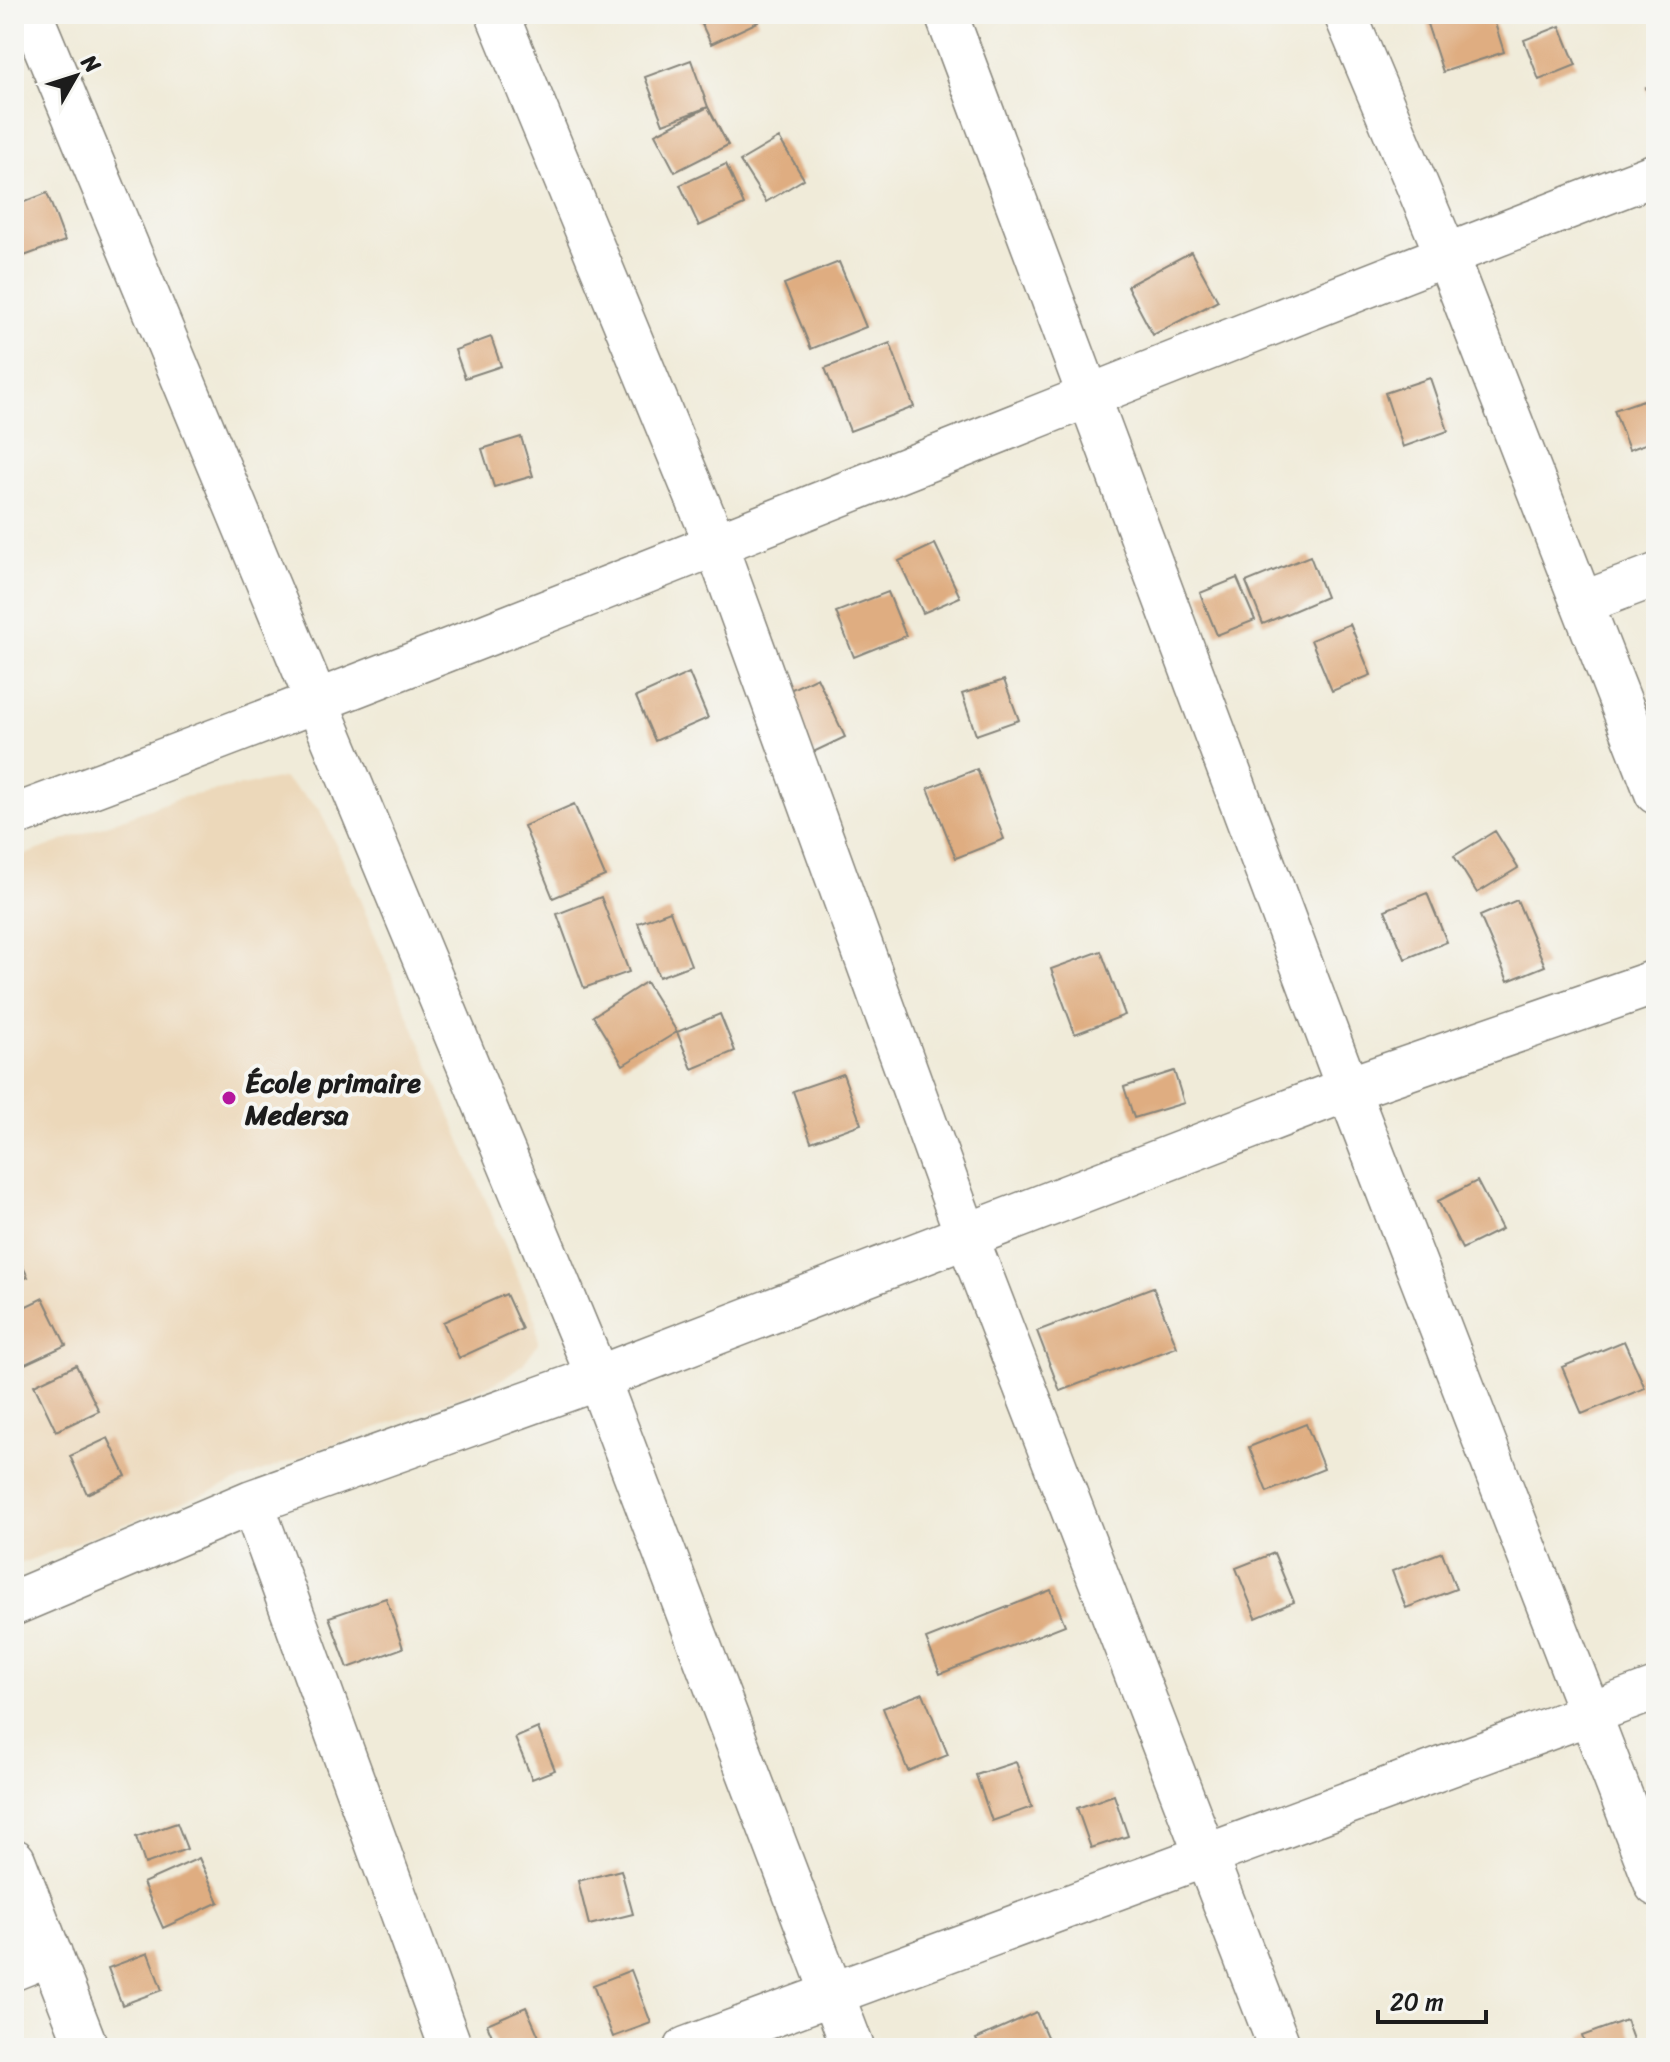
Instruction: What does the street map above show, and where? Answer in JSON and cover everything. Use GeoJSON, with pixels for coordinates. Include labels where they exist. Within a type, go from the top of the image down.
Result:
{"type":"FeatureCollection","features":[{"type":"Feature","properties":{"kind":"main road"},"geometry":{"type":"LineString","coordinates":[[14,1603],[252,1502],[598,1378],[1348,1089],[1656,982]]}},
{"type":"Feature","properties":{"kind":"street"},"geometry":{"type":"LineString","coordinates":[[31,14],[598,1378],[853,2048]]}},
{"type":"Feature","properties":{"kind":"street"},"geometry":{"type":"LineString","coordinates":[[497,14],[716,545],[967,1237],[1280,2048]]}},
{"type":"Feature","properties":{"kind":"street"},"geometry":{"type":"LineString","coordinates":[[946,14],[1348,1089],[1656,1885]]}},
{"type":"Feature","properties":{"kind":"street"},"geometry":{"type":"LineString","coordinates":[[1345,14],[1446,254],[1656,793]]}},
{"type":"Feature","properties":{"kind":"street"},"geometry":{"type":"LineString","coordinates":[[14,816],[317,703],[1087,395],[1656,174]]}},
{"type":"Feature","properties":{"kind":"street"},"geometry":{"type":"LineString","coordinates":[[1582,603],[1656,575]]}},
{"type":"Feature","properties":{"kind":"street"},"geometry":{"type":"LineString","coordinates":[[252,1502],[451,2048]]}},
{"type":"Feature","properties":{"kind":"street"},"geometry":{"type":"LineString","coordinates":[[686,2048],[1656,1689]]}},
{"type":"Feature","properties":{"kind":"street"},"geometry":{"type":"LineString","coordinates":[[14,1860],[32,1961],[87,2048]]}},
{"type":"Feature","properties":{"kind":"shaded area","name":"École primaire Medersa"},"geometry":{"type":"Polygon","coordinates":[[[283,778],[319,808],[350,876],[536,1320],[538,1344],[523,1364],[498,1382],[14,1566],[14,859],[179,798],[283,778]]]}},
{"type":"Feature","properties":{"kind":"building"},"geometry":{"type":"Polygon","coordinates":[[[697,14],[755,14],[758,22],[711,44],[697,14]]]}},
{"type":"Feature","properties":{"kind":"building"},"geometry":{"type":"Polygon","coordinates":[[[1459,14],[1492,14],[1504,52],[1443,72],[1427,24],[1459,14]]]}},
{"type":"Feature","properties":{"kind":"building"},"geometry":{"type":"Polygon","coordinates":[[[1560,26],[1576,65],[1539,80],[1524,40],[1560,26]]]}},
{"type":"Feature","properties":{"kind":"building"},"geometry":{"type":"Polygon","coordinates":[[[691,60],[708,107],[663,124],[645,77],[691,60]]]}},
{"type":"Feature","properties":{"kind":"building"},"geometry":{"type":"Polygon","coordinates":[[[1656,84],[1656,112],[1646,88],[1656,84]]]}},
{"type":"Feature","properties":{"kind":"building"},"geometry":{"type":"Polygon","coordinates":[[[708,107],[728,145],[675,172],[655,134],[708,107]]]}},
{"type":"Feature","properties":{"kind":"building"},"geometry":{"type":"Polygon","coordinates":[[[779,138],[804,179],[766,202],[740,161],[779,138]]]}},
{"type":"Feature","properties":{"kind":"building"},"geometry":{"type":"Polygon","coordinates":[[[726,164],[744,205],[699,226],[680,185],[726,164]]]}},
{"type":"Feature","properties":{"kind":"building"},"geometry":{"type":"Polygon","coordinates":[[[47,193],[65,241],[16,259],[14,206],[47,193]]]}},
{"type":"Feature","properties":{"kind":"building"},"geometry":{"type":"Polygon","coordinates":[[[1191,252],[1218,301],[1153,335],[1127,286],[1191,252]]]}},
{"type":"Feature","properties":{"kind":"building"},"geometry":{"type":"Polygon","coordinates":[[[839,262],[866,327],[811,349],[784,284],[839,262]]]}},
{"type":"Feature","properties":{"kind":"building"},"geometry":{"type":"Polygon","coordinates":[[[491,337],[501,366],[465,378],[455,350],[491,337]]]}},
{"type":"Feature","properties":{"kind":"building"},"geometry":{"type":"Polygon","coordinates":[[[890,343],[914,407],[850,431],[825,368],[890,343]]]}},
{"type":"Feature","properties":{"kind":"building"},"geometry":{"type":"Polygon","coordinates":[[[1430,378],[1448,431],[1403,447],[1385,393],[1430,378]]]}},
{"type":"Feature","properties":{"kind":"building"},"geometry":{"type":"Polygon","coordinates":[[[1649,398],[1656,419],[1656,440],[1629,450],[1614,410],[1649,398]]]}},
{"type":"Feature","properties":{"kind":"building"},"geometry":{"type":"Polygon","coordinates":[[[521,437],[533,476],[494,487],[482,449],[521,437]]]}},
{"type":"Feature","properties":{"kind":"building"},"geometry":{"type":"Polygon","coordinates":[[[935,544],[960,597],[923,613],[899,561],[935,544]]]}},
{"type":"Feature","properties":{"kind":"building"},"geometry":{"type":"Polygon","coordinates":[[[1310,556],[1326,597],[1263,624],[1246,582],[1310,556]]]}},
{"type":"Feature","properties":{"kind":"building"},"geometry":{"type":"Polygon","coordinates":[[[1237,578],[1255,620],[1217,635],[1200,593],[1237,578]]]}},
{"type":"Feature","properties":{"kind":"building"},"geometry":{"type":"Polygon","coordinates":[[[888,592],[906,636],[854,657],[836,612],[888,592]]]}},
{"type":"Feature","properties":{"kind":"building"},"geometry":{"type":"Polygon","coordinates":[[[1350,624],[1371,675],[1332,691],[1311,640],[1350,624]]]}},
{"type":"Feature","properties":{"kind":"building"},"geometry":{"type":"Polygon","coordinates":[[[689,673],[708,718],[655,741],[636,697],[689,673]]]}},
{"type":"Feature","properties":{"kind":"building"},"geometry":{"type":"Polygon","coordinates":[[[817,677],[845,737],[803,757],[775,697],[817,677]]]}},
{"type":"Feature","properties":{"kind":"building"},"geometry":{"type":"Polygon","coordinates":[[[1004,680],[1019,720],[976,735],[962,694],[1004,680]]]}},
{"type":"Feature","properties":{"kind":"building"},"geometry":{"type":"Polygon","coordinates":[[[977,769],[1004,839],[956,858],[928,788],[977,769]]]}},
{"type":"Feature","properties":{"kind":"building"},"geometry":{"type":"Polygon","coordinates":[[[574,804],[605,876],[553,898],[524,826],[574,804]]]}},
{"type":"Feature","properties":{"kind":"building"},"geometry":{"type":"Polygon","coordinates":[[[1495,831],[1518,868],[1477,893],[1454,856],[1495,831]]]}},
{"type":"Feature","properties":{"kind":"building"},"geometry":{"type":"Polygon","coordinates":[[[1427,893],[1447,942],[1405,959],[1385,910],[1427,893]]]}},
{"type":"Feature","properties":{"kind":"building"},"geometry":{"type":"Polygon","coordinates":[[[601,897],[629,972],[584,988],[557,914],[601,897]]]}},
{"type":"Feature","properties":{"kind":"building"},"geometry":{"type":"Polygon","coordinates":[[[1517,900],[1545,966],[1508,981],[1480,916],[1517,900]]]}},
{"type":"Feature","properties":{"kind":"building"},"geometry":{"type":"Polygon","coordinates":[[[670,911],[691,965],[659,977],[638,923],[670,911]]]}},
{"type":"Feature","properties":{"kind":"building"},"geometry":{"type":"Polygon","coordinates":[[[1101,951],[1125,1015],[1075,1034],[1051,969],[1101,951]]]}},
{"type":"Feature","properties":{"kind":"building"},"geometry":{"type":"Polygon","coordinates":[[[646,982],[677,1032],[623,1065],[593,1016],[646,982]]]}},
{"type":"Feature","properties":{"kind":"building"},"geometry":{"type":"Polygon","coordinates":[[[720,1014],[735,1051],[692,1069],[677,1032],[720,1014]]]}},
{"type":"Feature","properties":{"kind":"building"},"geometry":{"type":"Polygon","coordinates":[[[1174,1071],[1184,1103],[1134,1118],[1124,1087],[1174,1071]]]}},
{"type":"Feature","properties":{"kind":"building"},"geometry":{"type":"Polygon","coordinates":[[[843,1074],[861,1124],[811,1142],[793,1091],[843,1074]]]}},
{"type":"Feature","properties":{"kind":"building"},"geometry":{"type":"Polygon","coordinates":[[[1477,1181],[1502,1229],[1462,1249],[1438,1201],[1477,1181]]]}},
{"type":"Feature","properties":{"kind":"building"},"geometry":{"type":"Polygon","coordinates":[[[14,1249],[28,1277],[14,1283],[14,1249]]]}},
{"type":"Feature","properties":{"kind":"building"},"geometry":{"type":"Polygon","coordinates":[[[1153,1287],[1177,1347],[1060,1391],[1037,1331],[1153,1287]]]}},
{"type":"Feature","properties":{"kind":"building"},"geometry":{"type":"Polygon","coordinates":[[[506,1294],[522,1329],[459,1358],[443,1322],[506,1294]]]}},
{"type":"Feature","properties":{"kind":"building"},"geometry":{"type":"Polygon","coordinates":[[[43,1298],[66,1345],[21,1366],[14,1351],[14,1312],[43,1298]]]}},
{"type":"Feature","properties":{"kind":"building"},"geometry":{"type":"Polygon","coordinates":[[[1624,1341],[1645,1388],[1582,1414],[1562,1367],[1624,1341]]]}},
{"type":"Feature","properties":{"kind":"building"},"geometry":{"type":"Polygon","coordinates":[[[76,1365],[99,1411],[56,1431],[34,1385],[76,1365]]]}},
{"type":"Feature","properties":{"kind":"building"},"geometry":{"type":"Polygon","coordinates":[[[1306,1424],[1324,1469],[1267,1492],[1249,1447],[1306,1424]]]}},
{"type":"Feature","properties":{"kind":"building"},"geometry":{"type":"Polygon","coordinates":[[[108,1438],[126,1476],[87,1494],[70,1456],[108,1438]]]}},
{"type":"Feature","properties":{"kind":"building"},"geometry":{"type":"Polygon","coordinates":[[[1442,1552],[1456,1589],[1406,1608],[1392,1571],[1442,1552]]]}},
{"type":"Feature","properties":{"kind":"building"},"geometry":{"type":"Polygon","coordinates":[[[1274,1553],[1294,1602],[1256,1618],[1236,1568],[1274,1553]]]}},
{"type":"Feature","properties":{"kind":"building"},"geometry":{"type":"Polygon","coordinates":[[[1051,1590],[1065,1625],[940,1674],[926,1639],[1051,1590]]]}},
{"type":"Feature","properties":{"kind":"building"},"geometry":{"type":"Polygon","coordinates":[[[386,1598],[403,1648],[348,1668],[329,1617],[386,1598]]]}},
{"type":"Feature","properties":{"kind":"building"},"geometry":{"type":"Polygon","coordinates":[[[923,1693],[948,1755],[908,1771],[883,1708],[923,1693]]]}},
{"type":"Feature","properties":{"kind":"building"},"geometry":{"type":"Polygon","coordinates":[[[538,1728],[555,1770],[532,1779],[515,1738],[538,1728]]]}},
{"type":"Feature","properties":{"kind":"building"},"geometry":{"type":"Polygon","coordinates":[[[1016,1762],[1032,1807],[992,1821],[976,1775],[1016,1762]]]}},
{"type":"Feature","properties":{"kind":"building"},"geometry":{"type":"Polygon","coordinates":[[[1114,1795],[1128,1836],[1091,1848],[1077,1808],[1114,1795]]]}},
{"type":"Feature","properties":{"kind":"building"},"geometry":{"type":"Polygon","coordinates":[[[177,1823],[187,1849],[145,1864],[136,1837],[177,1823]]]}},
{"type":"Feature","properties":{"kind":"building"},"geometry":{"type":"Polygon","coordinates":[[[199,1858],[219,1902],[163,1928],[143,1883],[199,1858]]]}},
{"type":"Feature","properties":{"kind":"building"},"geometry":{"type":"Polygon","coordinates":[[[621,1870],[633,1914],[589,1925],[578,1881],[621,1870]]]}},
{"type":"Feature","properties":{"kind":"building"},"geometry":{"type":"Polygon","coordinates":[[[148,1953],[162,1990],[122,2005],[108,1968],[148,1953]]]}},
{"type":"Feature","properties":{"kind":"building"},"geometry":{"type":"Polygon","coordinates":[[[631,1970],[651,2023],[613,2037],[593,1985],[631,1970]]]}},
{"type":"Feature","properties":{"kind":"building"},"geometry":{"type":"Polygon","coordinates":[[[526,2007],[544,2048],[497,2048],[487,2024],[526,2007]]]}},
{"type":"Feature","properties":{"kind":"building"},"geometry":{"type":"Polygon","coordinates":[[[1036,2012],[1052,2048],[980,2048],[976,2039],[1036,2012]]]}},
{"type":"Feature","properties":{"kind":"building"},"geometry":{"type":"Polygon","coordinates":[[[1626,2020],[1636,2048],[1586,2048],[1582,2036],[1626,2020]]]}},
{"type":"Feature","properties":{"kind":"place","name":"École primaire Medersa"},"geometry":{"type":"Point","coordinates":[229,1098]}}]}
